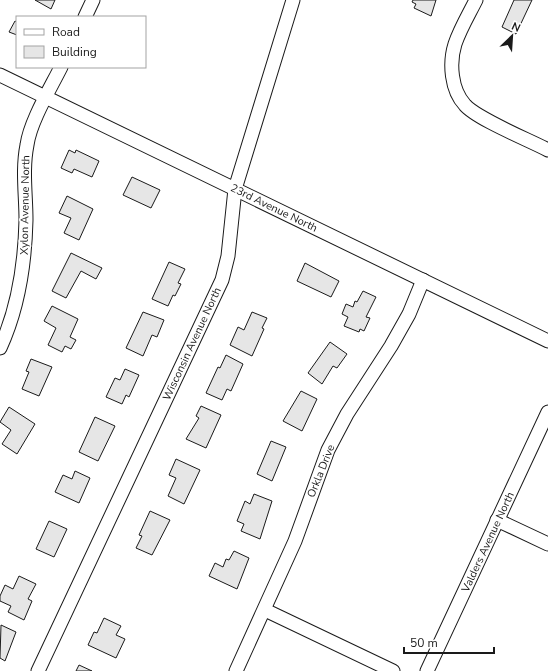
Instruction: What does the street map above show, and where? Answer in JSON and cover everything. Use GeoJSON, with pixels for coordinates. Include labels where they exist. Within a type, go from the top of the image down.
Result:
{"type":"FeatureCollection","features":[{"type":"Feature","properties":{"kind":"street"},"geometry":{"type":"LineString","coordinates":[[85,16],[93,0]]}},
{"type":"Feature","properties":{"kind":"street","name":"Wisconsin Avenue North"},"geometry":{"type":"LineString","coordinates":[[38,671],[222,280],[228,256],[235,189],[293,0]]}},
{"type":"Feature","properties":{"kind":"street"},"geometry":{"type":"LineString","coordinates":[[476,0],[455,44],[452,61],[453,78],[457,92],[464,105],[479,115],[548,150]]}},
{"type":"Feature","properties":{"kind":"street","name":"Xylon Avenue North"},"geometry":{"type":"LineString","coordinates":[[0,348],[6,334],[17,295],[24,259],[26,220],[24,162],[27,143],[61,68]]}},
{"type":"Feature","properties":{"kind":"street","name":"23rd Avenue North"},"geometry":{"type":"LineString","coordinates":[[0,76],[548,341]]}},
{"type":"Feature","properties":{"kind":"street","name":"Orkla Drive"},"geometry":{"type":"LineString","coordinates":[[236,671],[265,610],[295,540],[312,490],[334,438],[347,414],[392,346],[409,314],[423,280]]}},
{"type":"Feature","properties":{"kind":"street","name":"Valders Avenue North"},"geometry":{"type":"LineString","coordinates":[[427,671],[548,412]]}},
{"type":"Feature","properties":{"kind":"street"},"geometry":{"type":"LineString","coordinates":[[498,520],[548,544]]}},
{"type":"Feature","properties":{"kind":"street"},"geometry":{"type":"LineString","coordinates":[[265,610],[393,671]]}},
{"type":"Feature","properties":{"kind":"building"},"geometry":{"type":"Polygon","coordinates":[[[35,0],[55,0],[51,9],[35,0]]]}},
{"type":"Feature","properties":{"kind":"building"},"geometry":{"type":"Polygon","coordinates":[[[413,0],[436,0],[431,16],[414,8],[416,4],[412,2],[413,0]]]}},
{"type":"Feature","properties":{"kind":"building"},"geometry":{"type":"Polygon","coordinates":[[[514,0],[532,0],[516,34],[502,27],[514,0]]]}},
{"type":"Feature","properties":{"kind":"building"},"geometry":{"type":"Polygon","coordinates":[[[15,21],[16,22],[16,35],[9,32],[15,21]]]}},
{"type":"Feature","properties":{"kind":"building"},"geometry":{"type":"Polygon","coordinates":[[[69,150],[75,153],[76,150],[99,161],[92,177],[74,169],[72,173],[61,168],[69,150]]]}},
{"type":"Feature","properties":{"kind":"building"},"geometry":{"type":"Polygon","coordinates":[[[132,177],[160,190],[151,208],[123,195],[132,177]]]}},
{"type":"Feature","properties":{"kind":"building"},"geometry":{"type":"Polygon","coordinates":[[[67,196],[93,209],[79,240],[64,233],[71,218],[59,213],[67,196]]]}},
{"type":"Feature","properties":{"kind":"building"},"geometry":{"type":"Polygon","coordinates":[[[71,253],[102,268],[96,279],[81,271],[66,298],[52,291],[71,253]]]}},
{"type":"Feature","properties":{"kind":"building"},"geometry":{"type":"Polygon","coordinates":[[[169,262],[185,269],[178,283],[181,284],[175,296],[173,295],[168,306],[152,299],[169,262]]]}},
{"type":"Feature","properties":{"kind":"building"},"geometry":{"type":"Polygon","coordinates":[[[305,263],[339,281],[331,297],[297,281],[305,263]]]}},
{"type":"Feature","properties":{"kind":"building"},"geometry":{"type":"Polygon","coordinates":[[[363,291],[376,297],[366,317],[370,318],[364,331],[360,329],[359,332],[344,326],[348,317],[342,314],[346,304],[353,307],[355,301],[357,302],[363,291]]]}},
{"type":"Feature","properties":{"kind":"building"},"geometry":{"type":"Polygon","coordinates":[[[52,306],[78,319],[70,337],[76,340],[71,349],[65,346],[62,352],[48,345],[56,328],[44,321],[52,306]]]}},
{"type":"Feature","properties":{"kind":"building"},"geometry":{"type":"Polygon","coordinates":[[[143,312],[164,320],[157,337],[152,335],[143,356],[126,348],[143,312]]]}},
{"type":"Feature","properties":{"kind":"building"},"geometry":{"type":"Polygon","coordinates":[[[252,312],[267,318],[262,328],[264,329],[252,356],[230,345],[238,327],[244,330],[252,312]]]}},
{"type":"Feature","properties":{"kind":"building"},"geometry":{"type":"Polygon","coordinates":[[[330,342],[347,354],[337,368],[333,366],[322,384],[308,373],[330,342]]]}},
{"type":"Feature","properties":{"kind":"building"},"geometry":{"type":"Polygon","coordinates":[[[226,355],[243,364],[231,391],[227,389],[222,400],[206,393],[218,367],[220,368],[226,355]]]}},
{"type":"Feature","properties":{"kind":"building"},"geometry":{"type":"Polygon","coordinates":[[[31,359],[52,367],[39,396],[22,389],[29,372],[26,371],[31,359]]]}},
{"type":"Feature","properties":{"kind":"building"},"geometry":{"type":"Polygon","coordinates":[[[125,369],[139,375],[129,397],[126,395],[122,404],[106,397],[115,378],[120,380],[125,369]]]}},
{"type":"Feature","properties":{"kind":"building"},"geometry":{"type":"Polygon","coordinates":[[[301,391],[317,399],[302,431],[283,421],[301,391]]]}},
{"type":"Feature","properties":{"kind":"building"},"geometry":{"type":"Polygon","coordinates":[[[201,406],[221,415],[206,448],[186,439],[199,418],[196,416],[201,406]]]}},
{"type":"Feature","properties":{"kind":"building"},"geometry":{"type":"Polygon","coordinates":[[[9,407],[35,424],[17,454],[2,444],[11,430],[0,422],[9,407]]]}},
{"type":"Feature","properties":{"kind":"building"},"geometry":{"type":"Polygon","coordinates":[[[95,417],[115,426],[98,461],[79,452],[95,417]]]}},
{"type":"Feature","properties":{"kind":"building"},"geometry":{"type":"Polygon","coordinates":[[[271,441],[286,447],[272,481],[257,474],[271,441]]]}},
{"type":"Feature","properties":{"kind":"building"},"geometry":{"type":"Polygon","coordinates":[[[176,459],[200,470],[184,504],[168,496],[176,478],[169,475],[176,459]]]}},
{"type":"Feature","properties":{"kind":"building"},"geometry":{"type":"Polygon","coordinates":[[[75,471],[90,478],[79,503],[55,492],[63,475],[72,479],[75,471]]]}},
{"type":"Feature","properties":{"kind":"building"},"geometry":{"type":"Polygon","coordinates":[[[254,494],[272,501],[260,539],[241,531],[244,524],[237,521],[245,501],[250,504],[254,494]]]}},
{"type":"Feature","properties":{"kind":"building"},"geometry":{"type":"Polygon","coordinates":[[[150,511],[170,520],[152,555],[136,548],[142,536],[139,535],[150,511]]]}},
{"type":"Feature","properties":{"kind":"building"},"geometry":{"type":"Polygon","coordinates":[[[49,521],[67,529],[54,557],[36,549],[49,521]]]}},
{"type":"Feature","properties":{"kind":"building"},"geometry":{"type":"Polygon","coordinates":[[[234,551],[249,558],[237,589],[209,576],[215,563],[223,567],[226,559],[229,560],[234,551]]]}},
{"type":"Feature","properties":{"kind":"building"},"geometry":{"type":"Polygon","coordinates":[[[19,576],[36,584],[28,599],[32,601],[24,620],[8,612],[11,606],[0,601],[0,596],[5,585],[13,589],[19,576]]]}},
{"type":"Feature","properties":{"kind":"building"},"geometry":{"type":"Polygon","coordinates":[[[104,618],[121,626],[116,635],[125,639],[116,658],[88,645],[94,632],[97,633],[104,618]]]}},
{"type":"Feature","properties":{"kind":"building"},"geometry":{"type":"Polygon","coordinates":[[[1,625],[16,632],[5,661],[0,658],[1,625]]]}},
{"type":"Feature","properties":{"kind":"building"},"geometry":{"type":"Polygon","coordinates":[[[79,665],[92,671],[76,671],[79,665]]]}}]}
